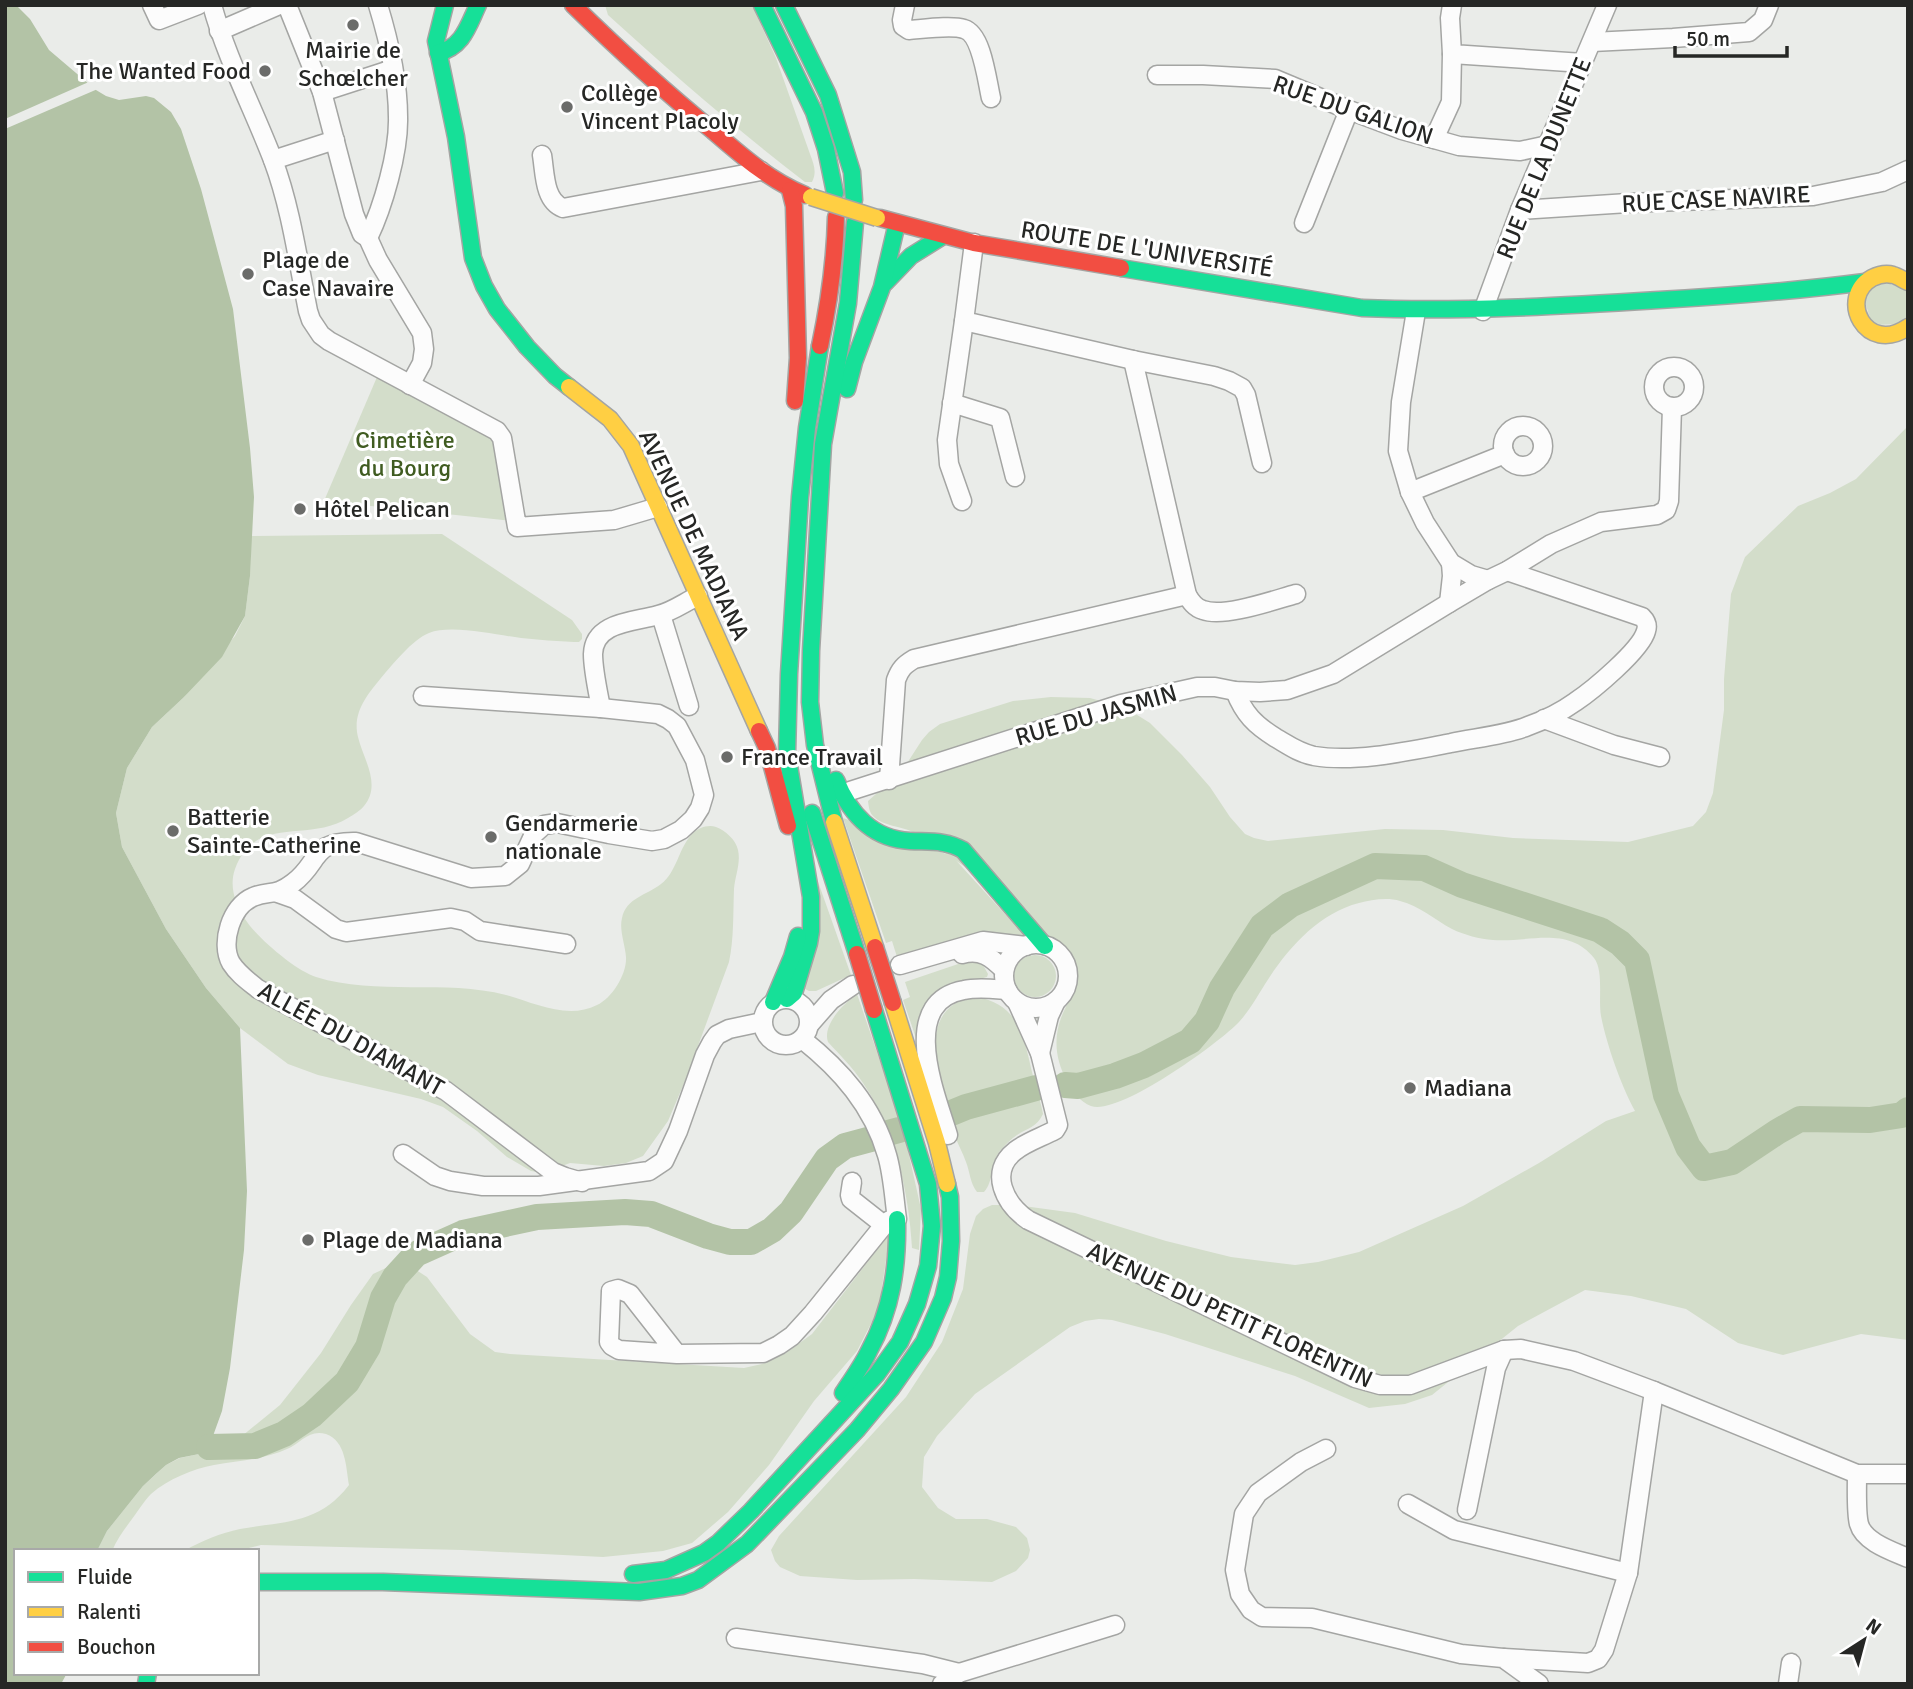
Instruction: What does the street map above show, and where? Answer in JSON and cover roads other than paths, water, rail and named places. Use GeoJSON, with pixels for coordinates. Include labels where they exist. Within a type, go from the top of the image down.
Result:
{"type":"FeatureCollection","features":[{"type":"Feature","properties":{"kind":"main road","name":"AVENUE DE MADIANA"},"geometry":{"type":"LineString","coordinates":[[445,5],[436,41],[456,137],[473,258],[484,286],[497,309],[527,347],[555,376],[610,419],[631,446],[767,748],[790,835],[799,882],[798,936],[786,1001]]}},
{"type":"Feature","properties":{"kind":"main road"},"geometry":{"type":"LineString","coordinates":[[438,53],[447,51],[463,39],[478,5]]}},
{"type":"Feature","properties":{"kind":"main road","name":"ROUTE DE L'UNIVERSITÉ"},"geometry":{"type":"LineString","coordinates":[[573,5],[627,58],[761,171],[790,190],[877,218],[974,243],[1362,308],[1416,311],[1483,311],[1787,292],[1865,282],[1878,275],[1893,274],[1905,277]]}},
{"type":"Feature","properties":{"kind":"main road"},"geometry":{"type":"LineString","coordinates":[[762,5],[814,112],[826,149],[835,193]]}},
{"type":"Feature","properties":{"kind":"main road"},"geometry":{"type":"LineString","coordinates":[[784,5],[828,95],[852,172],[854,200]]}},
{"type":"Feature","properties":{"kind":"main road"},"geometry":{"type":"LineString","coordinates":[[790,190],[794,206],[798,358],[792,482],[796,569]]}},
{"type":"Feature","properties":{"kind":"main road"},"geometry":{"type":"LineString","coordinates":[[786,1001],[794,993],[809,943],[811,917],[808,875],[787,754],[789,674],[807,428],[835,256],[836,217]]}},
{"type":"Feature","properties":{"kind":"main road"},"geometry":{"type":"LineString","coordinates":[[855,222],[848,303],[823,444],[810,702],[815,745],[835,825],[893,1003],[931,1100]]}},
{"type":"Feature","properties":{"kind":"main road"},"geometry":{"type":"LineString","coordinates":[[820,503],[854,362],[882,287],[897,223]]}},
{"type":"Feature","properties":{"kind":"main road"},"geometry":{"type":"LineString","coordinates":[[882,287],[914,252],[943,236]]}},
{"type":"Feature","properties":{"kind":"main road"},"geometry":{"type":"LineString","coordinates":[[1865,282],[1856,305],[1861,322],[1875,333],[1892,335],[1908,327]]}},
{"type":"Feature","properties":{"kind":"main road","name":"ROUTE DE L'UNIVERSITÉ"},"geometry":{"type":"LineString","coordinates":[[1787,292],[1828,296],[1856,305]]}},
{"type":"Feature","properties":{"kind":"main road"},"geometry":{"type":"LineString","coordinates":[[816,577],[823,711],[833,765],[844,801],[859,820],[880,835],[901,840],[941,841],[963,850],[1045,946]]}},
{"type":"Feature","properties":{"kind":"main road"},"geometry":{"type":"LineString","coordinates":[[620,1573],[642,1574],[666,1570],[704,1553],[751,1511],[877,1374],[900,1342],[917,1304],[928,1266],[932,1226],[928,1184],[809,804],[797,748],[789,674]]}},
{"type":"Feature","properties":{"kind":"main road"},"geometry":{"type":"LineString","coordinates":[[259,1582],[383,1582],[639,1592],[682,1586],[698,1580],[747,1544],[857,1430],[908,1366],[931,1328],[943,1298],[951,1241],[950,1197]]}},
{"type":"Feature","properties":{"kind":"main road"},"geometry":{"type":"LineString","coordinates":[[810,1445],[872,1348],[884,1317],[897,1267],[890,1222]]}},
{"type":"Feature","properties":{"kind":"street"},"geometry":{"type":"LineString","coordinates":[[155,13],[198,5]]}},
{"type":"Feature","properties":{"kind":"street"},"geometry":{"type":"LineString","coordinates":[[212,5],[219,31],[283,189],[311,320],[321,335],[497,430],[502,438],[517,527],[614,520],[658,507]]}},
{"type":"Feature","properties":{"kind":"street"},"geometry":{"type":"LineString","coordinates":[[219,31],[279,5]]}},
{"type":"Feature","properties":{"kind":"street"},"geometry":{"type":"LineString","coordinates":[[288,5],[322,92],[354,214],[362,234],[368,238],[378,260],[422,333],[422,363],[410,385]]}},
{"type":"Feature","properties":{"kind":"street"},"geometry":{"type":"LineString","coordinates":[[368,238],[389,174],[398,131],[393,69],[378,5]]}},
{"type":"Feature","properties":{"kind":"street"},"geometry":{"type":"LineString","coordinates":[[905,5],[902,20],[903,26],[909,30],[962,28],[971,32],[978,41],[991,98]]}},
{"type":"Feature","properties":{"kind":"street"},"geometry":{"type":"LineString","coordinates":[[1434,139],[1451,102],[1452,5]]}},
{"type":"Feature","properties":{"kind":"street","name":"RUE DE LA DUNETTE"},"geometry":{"type":"LineString","coordinates":[[1483,311],[1520,210],[1607,5]]}},
{"type":"Feature","properties":{"kind":"street"},"geometry":{"type":"LineString","coordinates":[[1592,42],[1749,32],[1763,20],[1769,5]]}},
{"type":"Feature","properties":{"kind":"street"},"geometry":{"type":"LineString","coordinates":[[1452,54],[1583,63]]}},
{"type":"Feature","properties":{"kind":"street"},"geometry":{"type":"LineString","coordinates":[[322,92],[393,69]]}},
{"type":"Feature","properties":{"kind":"street","name":"RUE DU GALION"},"geometry":{"type":"LineString","coordinates":[[1157,75],[1275,79],[1402,130],[1459,146],[1520,151],[1548,145]]}},
{"type":"Feature","properties":{"kind":"street"},"geometry":{"type":"LineString","coordinates":[[1304,223],[1349,110]]}},
{"type":"Feature","properties":{"kind":"street"},"geometry":{"type":"LineString","coordinates":[[273,160],[335,140]]}},
{"type":"Feature","properties":{"kind":"street"},"geometry":{"type":"LineString","coordinates":[[542,155],[550,198],[554,205],[563,208],[761,171]]}},
{"type":"Feature","properties":{"kind":"street","name":"RUE CASE NAVIRE"},"geometry":{"type":"LineString","coordinates":[[1520,210],[1813,196],[1882,182],[1908,170]]}},
{"type":"Feature","properties":{"kind":"street"},"geometry":{"type":"LineString","coordinates":[[962,501],[949,464],[947,440],[974,243]]}},
{"type":"Feature","properties":{"kind":"street"},"geometry":{"type":"LineString","coordinates":[[1416,311],[1401,402],[1398,451],[1410,492],[1425,523],[1451,563],[1471,575],[1488,580]]}},
{"type":"Feature","properties":{"kind":"street"},"geometry":{"type":"LineString","coordinates":[[964,320],[1229,381],[1242,388],[1245,395],[1262,463]]}},
{"type":"Feature","properties":{"kind":"street"},"geometry":{"type":"LineString","coordinates":[[1133,360],[1187,595],[1194,606],[1203,611],[1223,612],[1296,594]]}},
{"type":"Feature","properties":{"kind":"street"},"geometry":{"type":"LineString","coordinates":[[952,403],[1000,418],[1015,477]]}},
{"type":"Feature","properties":{"kind":"street","name":"RUE DU JASMIN"},"geometry":{"type":"LineString","coordinates":[[850,791],[1121,704],[1196,687],[1260,692],[1287,690],[1333,674],[1551,544],[1601,522],[1657,515],[1666,510],[1669,501],[1672,407]]}},
{"type":"Feature","properties":{"kind":"street"},"geometry":{"type":"LineString","coordinates":[[1410,492],[1505,454]]}},
{"type":"Feature","properties":{"kind":"street"},"geometry":{"type":"LineString","coordinates":[[1449,603],[1451,563]]}},
{"type":"Feature","properties":{"kind":"street"},"geometry":{"type":"LineString","coordinates":[[1235,691],[1246,714],[1265,732],[1298,751],[1313,756],[1358,757],[1410,751],[1525,728],[1544,719],[1577,701],[1636,648],[1647,631],[1647,622],[1642,617],[1507,571]]}},
{"type":"Feature","properties":{"kind":"street"},"geometry":{"type":"LineString","coordinates":[[889,780],[896,680],[905,664],[914,659],[1187,595]]}},
{"type":"Feature","properties":{"kind":"street"},"geometry":{"type":"LineString","coordinates":[[601,708],[593,654],[601,635],[617,624],[660,615],[698,596]]}},
{"type":"Feature","properties":{"kind":"street"},"geometry":{"type":"LineString","coordinates":[[660,615],[689,706]]}},
{"type":"Feature","properties":{"kind":"street","name":"ALLÉE DU DIAMANT"},"geometry":{"type":"LineString","coordinates":[[423,696],[658,714],[677,726],[695,760],[704,795],[700,808],[681,830],[664,839],[652,841],[557,823],[544,825],[534,834],[520,864],[505,876],[471,877],[356,842],[340,842],[315,856],[302,875],[278,893],[254,896],[245,901],[237,910],[229,928],[229,960],[239,974],[258,989],[446,1091],[553,1172],[582,1182]]}},
{"type":"Feature","properties":{"kind":"street"},"geometry":{"type":"LineString","coordinates":[[1544,719],[1614,745],[1660,757]]}},
{"type":"Feature","properties":{"kind":"street"},"geometry":{"type":"LineString","coordinates":[[278,893],[295,900],[336,929],[346,932],[451,918],[465,921],[480,931],[566,944]]}},
{"type":"Feature","properties":{"kind":"street"},"geometry":{"type":"LineString","coordinates":[[1004,970],[990,957],[977,952],[901,969],[983,941],[1026,946]]}},
{"type":"Feature","properties":{"kind":"street"},"geometry":{"type":"LineString","coordinates":[[1035,944],[1045,946],[1059,955],[1067,970],[1066,987],[1049,1016],[1040,1053],[1004,982],[1004,970],[1011,956],[1026,946],[1035,944]]}},
{"type":"Feature","properties":{"kind":"street"},"geometry":{"type":"LineString","coordinates":[[852,982],[831,1000],[805,1032],[790,1045],[776,1044],[766,1035],[762,1022],[767,1007],[786,1001],[811,1000],[852,982]]}},
{"type":"Feature","properties":{"kind":"street"},"geometry":{"type":"LineString","coordinates":[[950,1197],[954,1171],[931,1100],[924,1048],[930,1014],[940,1002],[966,989],[1012,996],[1026,1006],[1037,1008],[1056,1001]]}},
{"type":"Feature","properties":{"kind":"street"},"geometry":{"type":"LineString","coordinates":[[677,1354],[755,1355],[779,1345],[792,1336],[813,1313],[890,1222],[888,1158],[875,1124],[860,1097],[816,1050],[805,1032],[806,1011],[786,1001]]}},
{"type":"Feature","properties":{"kind":"street"},"geometry":{"type":"LineString","coordinates":[[403,1154],[435,1176],[483,1186],[539,1186],[649,1171],[664,1161],[705,1055],[717,1035],[729,1029],[762,1022]]}},
{"type":"Feature","properties":{"kind":"street","name":"AVENUE DU PETIT FLORENTIN"},"geometry":{"type":"LineString","coordinates":[[1040,1053],[1059,1125],[1012,1153],[1000,1173],[1006,1198],[1016,1213],[1028,1220],[1355,1378],[1380,1385],[1410,1385],[1504,1350],[1521,1349],[1574,1361],[1857,1474],[1908,1474]]}},
{"type":"Feature","properties":{"kind":"street"},"geometry":{"type":"LineString","coordinates":[[852,1182],[851,1199],[890,1222]]}},
{"type":"Feature","properties":{"kind":"street"},"geometry":{"type":"LineString","coordinates":[[1467,1510],[1496,1368],[1504,1350]]}},
{"type":"Feature","properties":{"kind":"street"},"geometry":{"type":"LineString","coordinates":[[1326,1449],[1301,1462],[1258,1493],[1244,1514],[1235,1570],[1240,1594],[1251,1610],[1262,1617],[1312,1618],[1461,1654],[1588,1663],[1598,1659],[1604,1650],[1628,1573],[1654,1391]]}},
{"type":"Feature","properties":{"kind":"street"},"geometry":{"type":"LineString","coordinates":[[1857,1474],[1859,1525],[1879,1545],[1908,1558]]}},
{"type":"Feature","properties":{"kind":"street"},"geometry":{"type":"LineString","coordinates":[[1408,1504],[1454,1530],[1628,1573]]}},
{"type":"Feature","properties":{"kind":"street"},"geometry":{"type":"LineString","coordinates":[[942,1684],[959,1673],[1115,1625]]}},
{"type":"Feature","properties":{"kind":"street"},"geometry":{"type":"LineString","coordinates":[[736,1638],[923,1664],[959,1673]]}},
{"type":"Feature","properties":{"kind":"street"},"geometry":{"type":"LineString","coordinates":[[1503,1658],[1539,1684]]}},
{"type":"Feature","properties":{"kind":"street"},"geometry":{"type":"LineString","coordinates":[[1788,1684],[1791,1663]]}},
{"type":"Feature","properties":{"kind":"waterway"},"geometry":{"type":"LineString","coordinates":[[1065,1085],[1078,1086],[1115,1076],[1144,1065],[1190,1041],[1207,1021],[1222,988],[1262,926],[1290,905],[1375,866],[1424,868],[1462,885],[1600,930],[1620,943],[1637,960],[1666,1095],[1688,1147],[1704,1168],[1732,1162],[1800,1119],[1870,1120],[1902,1115],[1908,1110]]}},
{"type":"Feature","properties":{"kind":"waterway"},"geometry":{"type":"LineString","coordinates":[[949,1114],[1036,1088]]}},
{"type":"Feature","properties":{"kind":"waterway"},"geometry":{"type":"LineString","coordinates":[[888,1133],[899,1130]]}},
{"type":"Feature","properties":{"kind":"waterway"},"geometry":{"type":"LineString","coordinates":[[209,1447],[255,1446],[284,1434],[312,1415],[347,1382],[368,1347],[383,1298],[395,1277],[416,1254],[463,1233],[537,1217],[625,1212],[651,1214],[730,1242],[751,1242],[772,1230],[791,1212],[827,1159],[845,1146],[871,1139]]}},
{"type":"Feature","properties":{"kind":"place","name":"Mairie de Schœlcher"},"geometry":{"type":"Point","coordinates":[353,25]}},
{"type":"Feature","properties":{"kind":"place","name":"The Wanted Food"},"geometry":{"type":"Point","coordinates":[265,71]}},
{"type":"Feature","properties":{"kind":"place","name":"Collège Vincent Placoly"},"geometry":{"type":"Point","coordinates":[567,107]}},
{"type":"Feature","properties":{"kind":"place","name":"Plage de Case Navaire"},"geometry":{"type":"Point","coordinates":[248,274]}},
{"type":"Feature","properties":{"kind":"place","name":"Hôtel Pelican"},"geometry":{"type":"Point","coordinates":[300,509]}},
{"type":"Feature","properties":{"kind":"place","name":"France Travail"},"geometry":{"type":"Point","coordinates":[727,757]}},
{"type":"Feature","properties":{"kind":"place","name":"Batterie Sainte-Catherine"},"geometry":{"type":"Point","coordinates":[173,831]}},
{"type":"Feature","properties":{"kind":"place","name":"Gendarmerie nationale"},"geometry":{"type":"Point","coordinates":[491,837]}},
{"type":"Feature","properties":{"kind":"place","name":"Madiana"},"geometry":{"type":"Point","coordinates":[1410,1088]}},
{"type":"Feature","properties":{"kind":"place","name":"Plage de Madiana"},"geometry":{"type":"Point","coordinates":[308,1240]}},
{"type":"Feature","properties":{"kind":"park label","name":"Cimetière du Bourg"},"geometry":{"type":"Point","coordinates":[405,454]}}]}
